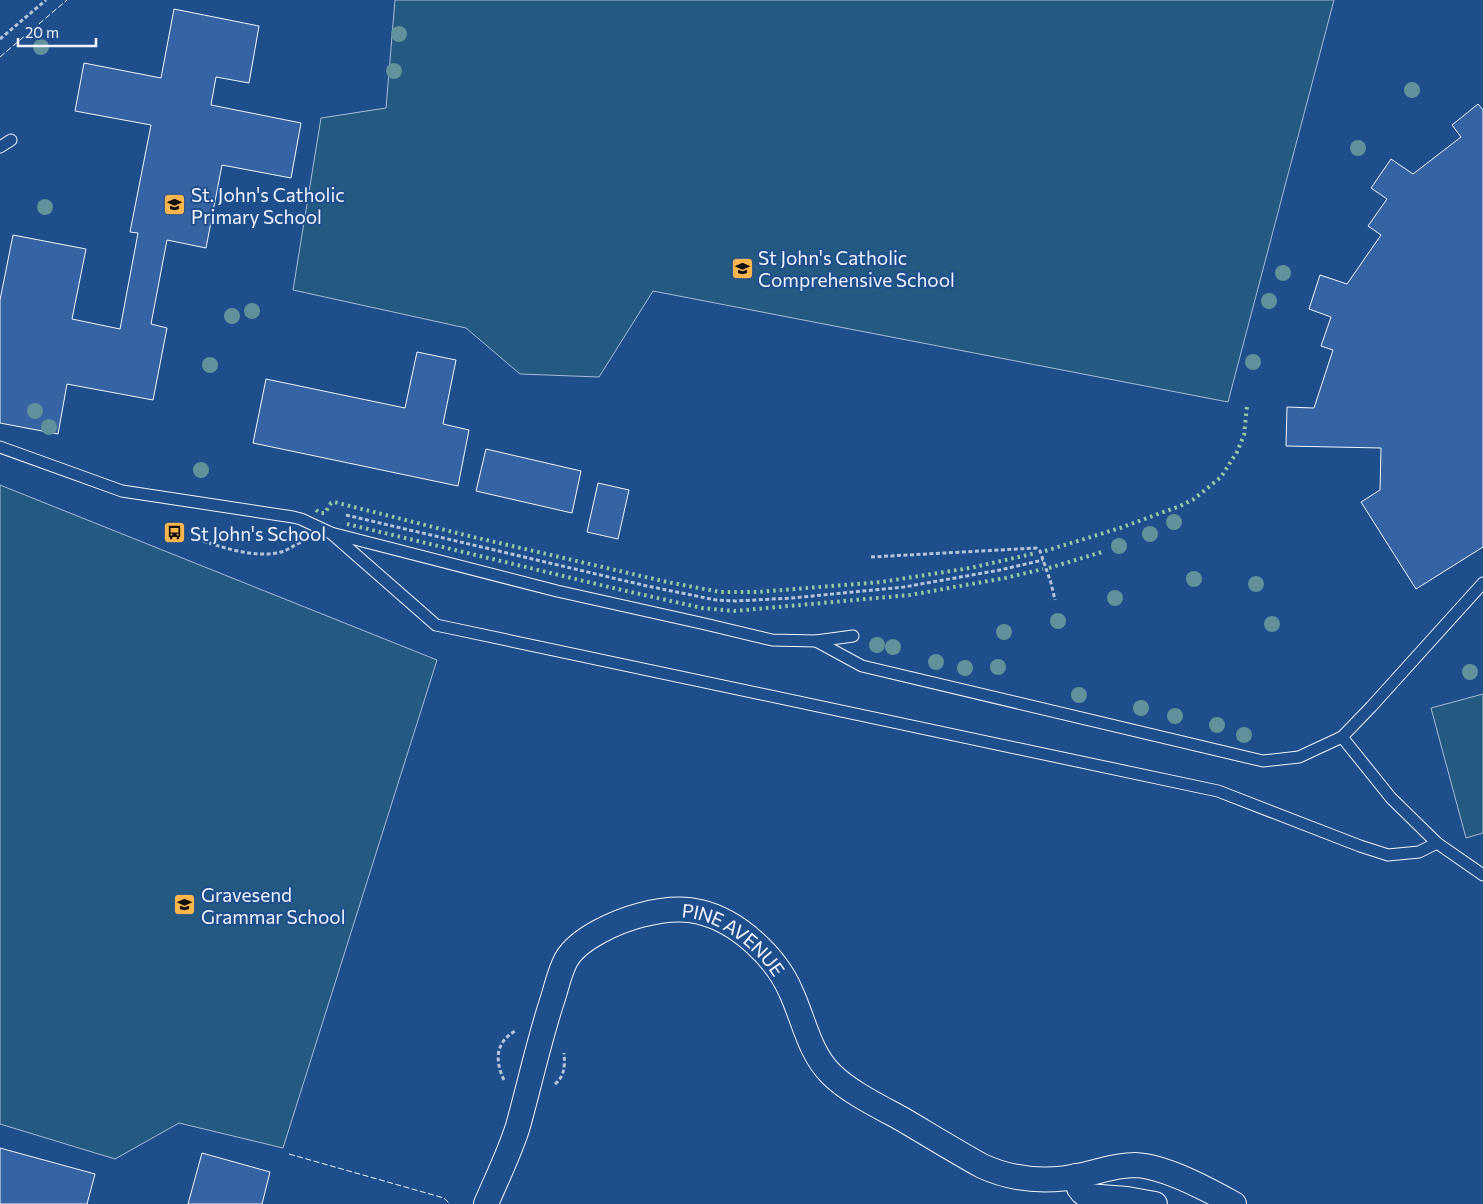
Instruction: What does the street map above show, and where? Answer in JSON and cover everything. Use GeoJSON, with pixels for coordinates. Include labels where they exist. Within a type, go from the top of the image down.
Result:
{"type":"FeatureCollection","features":[{"type":"Feature","properties":{"kind":"street","name":"PINE AVENUE"},"geometry":{"type":"LineString","coordinates":[[486,1204],[517,1127],[543,1028],[569,956],[584,942],[612,926],[639,916],[678,910],[700,912],[721,920],[746,936],[770,958],[791,991],[815,1053],[832,1075],[850,1088],[972,1161],[994,1172],[1026,1180],[1076,1176],[1130,1165],[1144,1166],[1192,1182],[1234,1204]]}},
{"type":"Feature","properties":{"kind":"street"},"geometry":{"type":"LineString","coordinates":[[1076,1176],[1079,1188],[1087,1196],[1127,1199],[1155,1204]]}},
{"type":"Feature","properties":{"kind":"lane"},"geometry":{"type":"LineString","coordinates":[[0,147],[12,140]]}},
{"type":"Feature","properties":{"kind":"lane"},"geometry":{"type":"LineString","coordinates":[[0,447],[122,492],[301,519],[328,532],[557,591],[772,640],[816,641],[853,636]]}},
{"type":"Feature","properties":{"kind":"lane"},"geometry":{"type":"LineString","coordinates":[[328,532],[436,625],[1218,791],[1388,855],[1418,852],[1438,843]]}},
{"type":"Feature","properties":{"kind":"lane"},"geometry":{"type":"LineString","coordinates":[[816,641],[862,666],[1263,761],[1299,757],[1342,737],[1483,583]]}},
{"type":"Feature","properties":{"kind":"lane"},"geometry":{"type":"LineString","coordinates":[[1342,737],[1391,798],[1438,843],[1483,874]]}},
{"type":"Feature","properties":{"kind":"path"},"geometry":{"type":"LineString","coordinates":[[0,39],[46,0]]}},
{"type":"Feature","properties":{"kind":"path"},"geometry":{"type":"LineString","coordinates":[[197,539],[229,549],[270,554],[284,551],[305,541],[319,545],[328,532],[334,515],[339,513],[646,586],[701,598],[736,601],[904,587],[1000,570],[1043,560]]}},
{"type":"Feature","properties":{"kind":"path"},"geometry":{"type":"LineString","coordinates":[[871,557],[1035,548],[1038,549],[1043,560],[1055,600]]}},
{"type":"Feature","properties":{"kind":"path"},"geometry":{"type":"LineString","coordinates":[[550,1088],[562,1076],[565,1061],[563,1052]]}},
{"type":"Feature","properties":{"kind":"shaded area"},"geometry":{"type":"Polygon","coordinates":[[[395,0],[1334,0],[1228,402],[653,291],[599,377],[520,374],[466,328],[293,290],[321,118],[386,108],[395,0]]]}},
{"type":"Feature","properties":{"kind":"shaded area","name":"Gravesend Grammar School"},"geometry":{"type":"Polygon","coordinates":[[[0,485],[437,660],[283,1148],[179,1123],[115,1159],[0,1124],[0,485]]]}},
{"type":"Feature","properties":{"kind":"shaded area"},"geometry":{"type":"Polygon","coordinates":[[[1483,694],[1483,833],[1466,838],[1431,708],[1483,694]]]}},
{"type":"Feature","properties":{"kind":"building","name":"St. John's Catholic Primary School"},"geometry":{"type":"Polygon","coordinates":[[[174,9],[259,26],[249,83],[216,77],[211,105],[301,123],[291,178],[222,165],[206,248],[167,240],[151,324],[167,328],[153,400],[67,384],[58,434],[0,423],[0,300],[13,235],[86,249],[72,319],[120,329],[138,233],[130,232],[151,125],[75,111],[84,63],[161,78],[174,9]]]}},
{"type":"Feature","properties":{"kind":"building"},"geometry":{"type":"Polygon","coordinates":[[[1478,104],[1483,110],[1483,547],[1416,589],[1361,502],[1380,490],[1381,448],[1286,446],[1287,407],[1314,408],[1333,350],[1321,346],[1331,317],[1309,309],[1320,275],[1347,284],[1381,235],[1368,226],[1387,199],[1371,188],[1391,159],[1413,174],[1461,137],[1452,125],[1478,104]]]}},
{"type":"Feature","properties":{"kind":"building"},"geometry":{"type":"Polygon","coordinates":[[[417,352],[456,360],[443,424],[469,430],[458,486],[253,443],[266,379],[405,408],[417,352]]]}},
{"type":"Feature","properties":{"kind":"building"},"geometry":{"type":"Polygon","coordinates":[[[486,449],[581,471],[572,513],[476,491],[486,449]]]}},
{"type":"Feature","properties":{"kind":"building"},"geometry":{"type":"Polygon","coordinates":[[[598,483],[629,490],[618,539],[587,532],[598,483]]]}},
{"type":"Feature","properties":{"kind":"building"},"geometry":{"type":"Polygon","coordinates":[[[0,1148],[95,1174],[87,1204],[0,1204],[0,1148]]]}},
{"type":"Feature","properties":{"kind":"building"},"geometry":{"type":"Polygon","coordinates":[[[202,1153],[270,1172],[262,1204],[188,1204],[202,1153]]]}},
{"type":"Feature","properties":{"kind":"hedge"},"geometry":{"type":"LineString","coordinates":[[1045,551],[1120,528],[1194,499],[1221,477],[1237,452],[1244,435],[1247,406]]}},
{"type":"Feature","properties":{"kind":"hedge"},"geometry":{"type":"LineString","coordinates":[[316,510],[320,513],[325,513],[331,503],[334,502],[469,536],[667,582],[720,592],[758,592],[881,582],[970,568],[1036,553]]}},
{"type":"Feature","properties":{"kind":"hedge"},"geometry":{"type":"LineString","coordinates":[[347,524],[613,588],[702,608],[734,611],[910,595],[1005,578],[1043,569]]}},
{"type":"Feature","properties":{"kind":"hedge"},"geometry":{"type":"LineString","coordinates":[[1049,568],[1102,552]]}},
{"type":"Feature","properties":{"kind":"fence"},"geometry":{"type":"LineString","coordinates":[[0,57],[67,0]]}},
{"type":"Feature","properties":{"kind":"fence"},"geometry":{"type":"LineString","coordinates":[[289,1154],[444,1198],[450,1204]]}},
{"type":"Feature","properties":{"kind":"place","name":"St. John's Catholic Primary School"},"geometry":{"type":"Point","coordinates":[175,205]}},
{"type":"Feature","properties":{"kind":"place","name":"St John's Catholic Comprehensive School"},"geometry":{"type":"Point","coordinates":[742,268]}},
{"type":"Feature","properties":{"kind":"place","name":"St John's School"},"geometry":{"type":"Point","coordinates":[174,533]}},
{"type":"Feature","properties":{"kind":"place","name":"Gravesend Grammar School"},"geometry":{"type":"Point","coordinates":[185,905]}}]}
